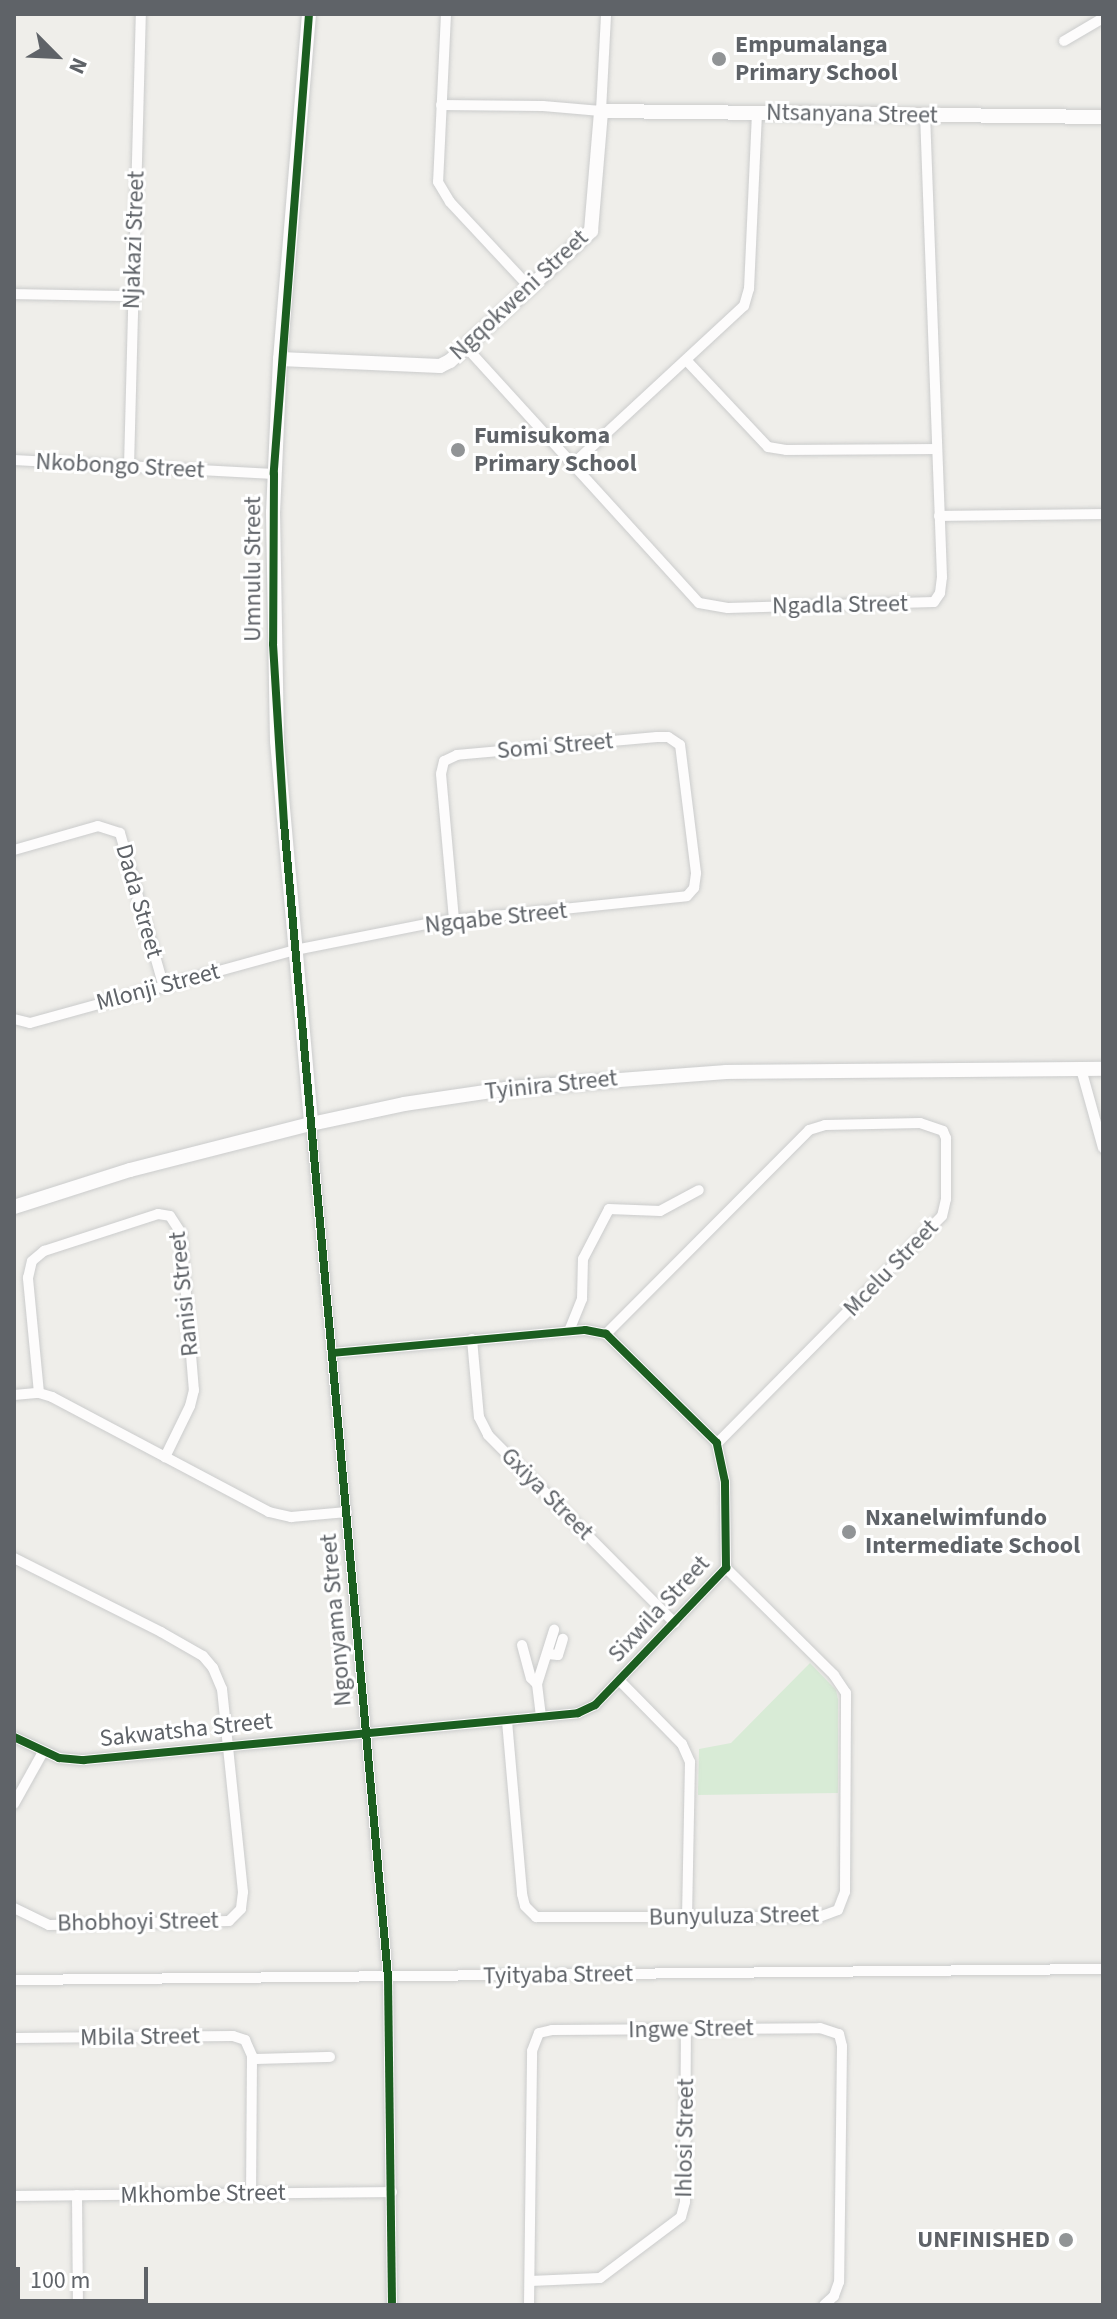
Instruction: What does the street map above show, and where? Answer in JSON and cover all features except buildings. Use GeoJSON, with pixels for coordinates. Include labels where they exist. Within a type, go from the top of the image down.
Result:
{"type":"FeatureCollection","features":[{"type":"Feature","properties":{"kind":"street","name":"Njakazi Street"},"geometry":{"type":"LineString","coordinates":[[129,466],[141,14]]}},
{"type":"Feature","properties":{"kind":"street","name":"Umnulu Street"},"geometry":{"type":"LineString","coordinates":[[309,14],[280,359],[274,474],[273,644],[277,741],[311,1124]]}},
{"type":"Feature","properties":{"kind":"street"},"geometry":{"type":"LineString","coordinates":[[446,14],[437,172],[441,189],[531,289]]}},
{"type":"Feature","properties":{"kind":"street","name":"Ngqokweni Street"},"geometry":{"type":"LineString","coordinates":[[280,359],[440,366],[531,289],[591,231],[606,14]]}},
{"type":"Feature","properties":{"kind":"street"},"geometry":{"type":"LineString","coordinates":[[1064,41],[1103,18]]}},
{"type":"Feature","properties":{"kind":"street"},"geometry":{"type":"LineString","coordinates":[[441,105],[543,106],[601,111]]}},
{"type":"Feature","properties":{"kind":"street","name":"Ntsanyana Street"},"geometry":{"type":"LineString","coordinates":[[601,111],[1103,117]]}},
{"type":"Feature","properties":{"kind":"street"},"geometry":{"type":"LineString","coordinates":[[572,465],[738,316],[747,298],[757,113]]}},
{"type":"Feature","properties":{"kind":"street","name":"Ngadla Street"},"geometry":{"type":"LineString","coordinates":[[466,347],[691,598],[707,606],[934,602],[942,586],[925,115]]}},
{"type":"Feature","properties":{"kind":"street"},"geometry":{"type":"LineString","coordinates":[[14,294],[132,296]]}},
{"type":"Feature","properties":{"kind":"street"},"geometry":{"type":"LineString","coordinates":[[687,361],[768,447],[786,450],[935,449]]}},
{"type":"Feature","properties":{"kind":"street","name":"Nkobongo Street"},"geometry":{"type":"LineString","coordinates":[[14,460],[274,474]]}},
{"type":"Feature","properties":{"kind":"street"},"geometry":{"type":"LineString","coordinates":[[939,516],[1103,514]]}},
{"type":"Feature","properties":{"kind":"street","name":"Somi Street"},"geometry":{"type":"LineString","coordinates":[[454,919],[441,774],[444,761],[457,755],[657,737],[674,739],[683,750],[696,873],[694,888]]}},
{"type":"Feature","properties":{"kind":"street","name":"Dada Street"},"geometry":{"type":"LineString","coordinates":[[14,850],[98,826],[107,825],[120,833],[163,984]]}},
{"type":"Feature","properties":{"kind":"street","name":"Ngqabe Street"},"geometry":{"type":"LineString","coordinates":[[295,950],[454,919],[680,898],[687,896],[694,888]]}},
{"type":"Feature","properties":{"kind":"street","name":"Mlonji Street"},"geometry":{"type":"LineString","coordinates":[[18,1021],[30,1023],[295,950]]}},
{"type":"Feature","properties":{"kind":"street"},"geometry":{"type":"LineString","coordinates":[[1081,1069],[1103,1148]]}},
{"type":"Feature","properties":{"kind":"street","name":"Tyinira Street"},"geometry":{"type":"LineString","coordinates":[[14,1207],[130,1170],[311,1124],[404,1104],[609,1078],[726,1072],[1103,1069]]}},
{"type":"Feature","properties":{"kind":"street","name":"Mcelu Street"},"geometry":{"type":"LineString","coordinates":[[606,1334],[809,1130],[825,1125],[920,1123],[943,1131],[946,1138],[946,1199],[942,1216],[717,1443]]}},
{"type":"Feature","properties":{"kind":"street","name":"Ngonyama Street"},"geometry":{"type":"LineString","coordinates":[[311,1124],[388,1977],[392,2305]]}},
{"type":"Feature","properties":{"kind":"street"},"geometry":{"type":"LineString","coordinates":[[569,1331],[582,1299],[583,1259],[609,1209],[660,1211],[699,1190]]}},
{"type":"Feature","properties":{"kind":"street","name":"Ranisi Street"},"geometry":{"type":"LineString","coordinates":[[39,1393],[28,1278],[32,1261],[44,1251],[158,1214],[170,1216],[181,1233],[194,1390],[190,1406],[165,1457]]}},
{"type":"Feature","properties":{"kind":"street"},"geometry":{"type":"LineString","coordinates":[[332,1353],[569,1331],[606,1334],[717,1443]]}},
{"type":"Feature","properties":{"kind":"street","name":"Gxiya Street"},"geometry":{"type":"LineString","coordinates":[[472,1339],[479,1417],[488,1435],[675,1623]]}},
{"type":"Feature","properties":{"kind":"street"},"geometry":{"type":"LineString","coordinates":[[14,1395],[39,1393],[279,1515],[291,1517],[347,1512]]}},
{"type":"Feature","properties":{"kind":"street","name":"Sixwila Street"},"geometry":{"type":"LineString","coordinates":[[366,1734],[587,1710],[726,1568],[725,1482],[717,1443]]}},
{"type":"Feature","properties":{"kind":"street"},"geometry":{"type":"LineString","coordinates":[[14,1558],[203,1656],[213,1668],[222,1689],[227,1745]]}},
{"type":"Feature","properties":{"kind":"street","name":"Bunyuluza Street"},"geometry":{"type":"LineString","coordinates":[[507,1721],[522,1894],[529,1913],[547,1919],[819,1917],[838,1910],[845,1892],[846,1693],[834,1675],[726,1568]]}},
{"type":"Feature","properties":{"kind":"street"},"geometry":{"type":"LineString","coordinates":[[541,1717],[537,1684],[554,1630]]}},
{"type":"Feature","properties":{"kind":"street"},"geometry":{"type":"LineString","coordinates":[[548,1654],[558,1655],[563,1639]]}},
{"type":"Feature","properties":{"kind":"street"},"geometry":{"type":"LineString","coordinates":[[522,1645],[531,1678],[537,1684]]}},
{"type":"Feature","properties":{"kind":"street"},"geometry":{"type":"LineString","coordinates":[[619,1680],[682,1744],[690,1762],[687,1916]]}},
{"type":"Feature","properties":{"kind":"street","name":"Sakwatsha Street"},"geometry":{"type":"LineString","coordinates":[[14,1737],[67,1760],[84,1760],[366,1734]]}},
{"type":"Feature","properties":{"kind":"street","name":"Bhobhoyi Street"},"geometry":{"type":"LineString","coordinates":[[14,1908],[49,1925],[229,1921],[241,1909],[243,1892],[227,1745]]}},
{"type":"Feature","properties":{"kind":"street"},"geometry":{"type":"LineString","coordinates":[[14,1804],[43,1752]]}},
{"type":"Feature","properties":{"kind":"street","name":"Tyityaba Street"},"geometry":{"type":"LineString","coordinates":[[14,1980],[1103,1969]]}},
{"type":"Feature","properties":{"kind":"street","name":"Ingwe Street"},"geometry":{"type":"LineString","coordinates":[[529,2305],[535,2038],[552,2030],[820,2028],[834,2031],[841,2039],[839,2282],[834,2296],[824,2305]]}},
{"type":"Feature","properties":{"kind":"street","name":"Ihlosi Street"},"geometry":{"type":"LineString","coordinates":[[530,2281],[600,2278],[681,2217],[685,2202],[686,2030]]}},
{"type":"Feature","properties":{"kind":"street","name":"Mbila Street"},"geometry":{"type":"LineString","coordinates":[[14,2038],[233,2036],[249,2044],[252,2059]]}},
{"type":"Feature","properties":{"kind":"street"},"geometry":{"type":"LineString","coordinates":[[251,2194],[252,2059],[330,2057]]}},
{"type":"Feature","properties":{"kind":"street","name":"Mkhombe Street"},"geometry":{"type":"LineString","coordinates":[[14,2196],[392,2192]]}},
{"type":"Feature","properties":{"kind":"street"},"geometry":{"type":"LineString","coordinates":[[77,2195],[78,2305]]}},
{"type":"Feature","properties":{"kind":"green space"},"geometry":{"type":"Polygon","coordinates":[[[810,1663],[836,1690],[838,1699],[838,1793],[698,1795],[699,1749],[731,1743],[810,1663]]]}},
{"type":"Feature","properties":{"kind":"cycle path"},"geometry":{"type":"LineString","coordinates":[[309,14],[274,474],[273,644],[284,823],[388,1977],[392,2305]]}},
{"type":"Feature","properties":{"kind":"cycle path"},"geometry":{"type":"LineString","coordinates":[[14,1737],[59,1758],[84,1760],[578,1713],[595,1705],[726,1568],[725,1482],[717,1443],[606,1334],[585,1330],[332,1353]]}},
{"type":"Feature","properties":{"kind":"place","name":"Empumalanga Primary School"},"geometry":{"type":"Point","coordinates":[719,59]}},
{"type":"Feature","properties":{"kind":"place","name":"Fumisukoma Primary School"},"geometry":{"type":"Point","coordinates":[458,450]}},
{"type":"Feature","properties":{"kind":"place","name":"Nxanelwimfundo Intermediate School"},"geometry":{"type":"Point","coordinates":[849,1532]}},
{"type":"Feature","properties":{"kind":"place","name":"UNFINISHED"},"geometry":{"type":"Point","coordinates":[1066,2240]}}]}
